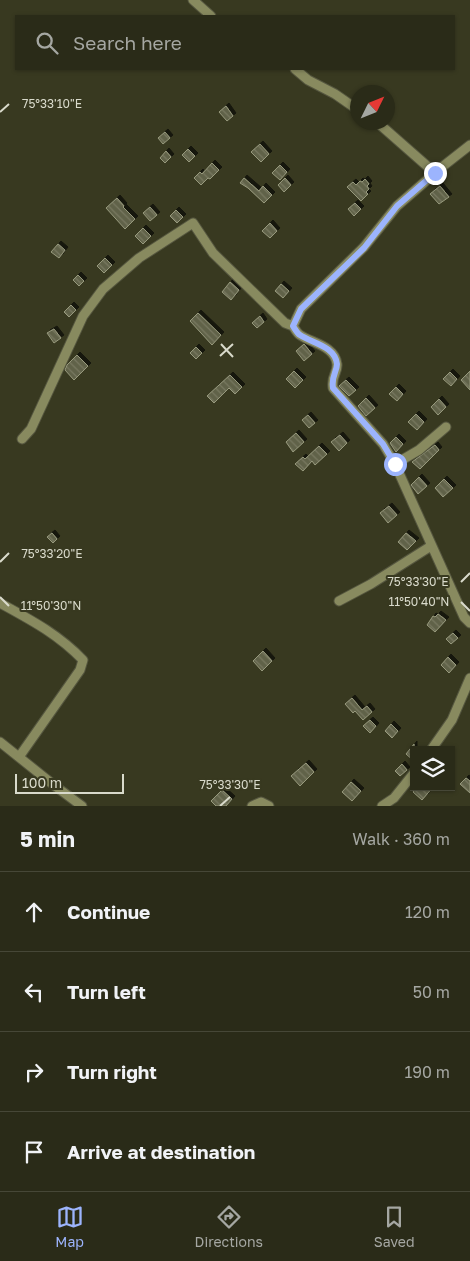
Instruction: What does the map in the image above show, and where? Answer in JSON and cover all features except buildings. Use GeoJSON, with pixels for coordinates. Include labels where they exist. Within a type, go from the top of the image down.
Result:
{"type":"FeatureCollection","features":[{"type":"Feature","properties":{"kind":"street"},"geometry":{"type":"LineString","coordinates":[[193,0],[210,15]]}},
{"type":"Feature","properties":{"kind":"street"},"geometry":{"type":"LineString","coordinates":[[296,70],[308,80],[350,104]]}},
{"type":"Feature","properties":{"kind":"street"},"geometry":{"type":"LineString","coordinates":[[386,130],[435,173]]}},
{"type":"Feature","properties":{"kind":"street"},"geometry":{"type":"LineString","coordinates":[[293,326],[301,309],[364,248],[397,206],[470,145]]}},
{"type":"Feature","properties":{"kind":"street"},"geometry":{"type":"LineString","coordinates":[[22,439],[30,430],[83,316],[103,289],[139,258],[193,223],[213,253],[285,323],[293,326],[299,334],[325,347],[333,355],[337,364],[332,380],[333,388],[383,444],[395,464],[464,617],[470,623]]}},
{"type":"Feature","properties":{"kind":"street"},"geometry":{"type":"LineString","coordinates":[[395,464],[420,450],[446,427]]}},
{"type":"Feature","properties":{"kind":"street"},"geometry":{"type":"LineString","coordinates":[[339,601],[371,584],[431,546]]}},
{"type":"Feature","properties":{"kind":"street"},"geometry":{"type":"LineString","coordinates":[[0,603],[45,628],[68,644],[83,660],[80,670],[19,757]]}},
{"type":"Feature","properties":{"kind":"street"},"geometry":{"type":"LineString","coordinates":[[434,746],[452,720],[470,678]]}},
{"type":"Feature","properties":{"kind":"street"},"geometry":{"type":"LineString","coordinates":[[0,742],[82,806]]}},
{"type":"Feature","properties":{"kind":"street"},"geometry":{"type":"LineString","coordinates":[[382,806],[394,798],[410,778]]}},
{"type":"Feature","properties":{"kind":"street"},"geometry":{"type":"LineString","coordinates":[[252,806],[261,802],[269,806]]}},
{"type":"Feature","properties":{"kind":"route"},"geometry":{"type":"LineString","coordinates":[[395,464],[383,444],[333,388],[332,380],[337,364],[333,355],[325,347],[299,334],[293,326],[301,309],[364,248],[397,206],[435,173]]}}]}
